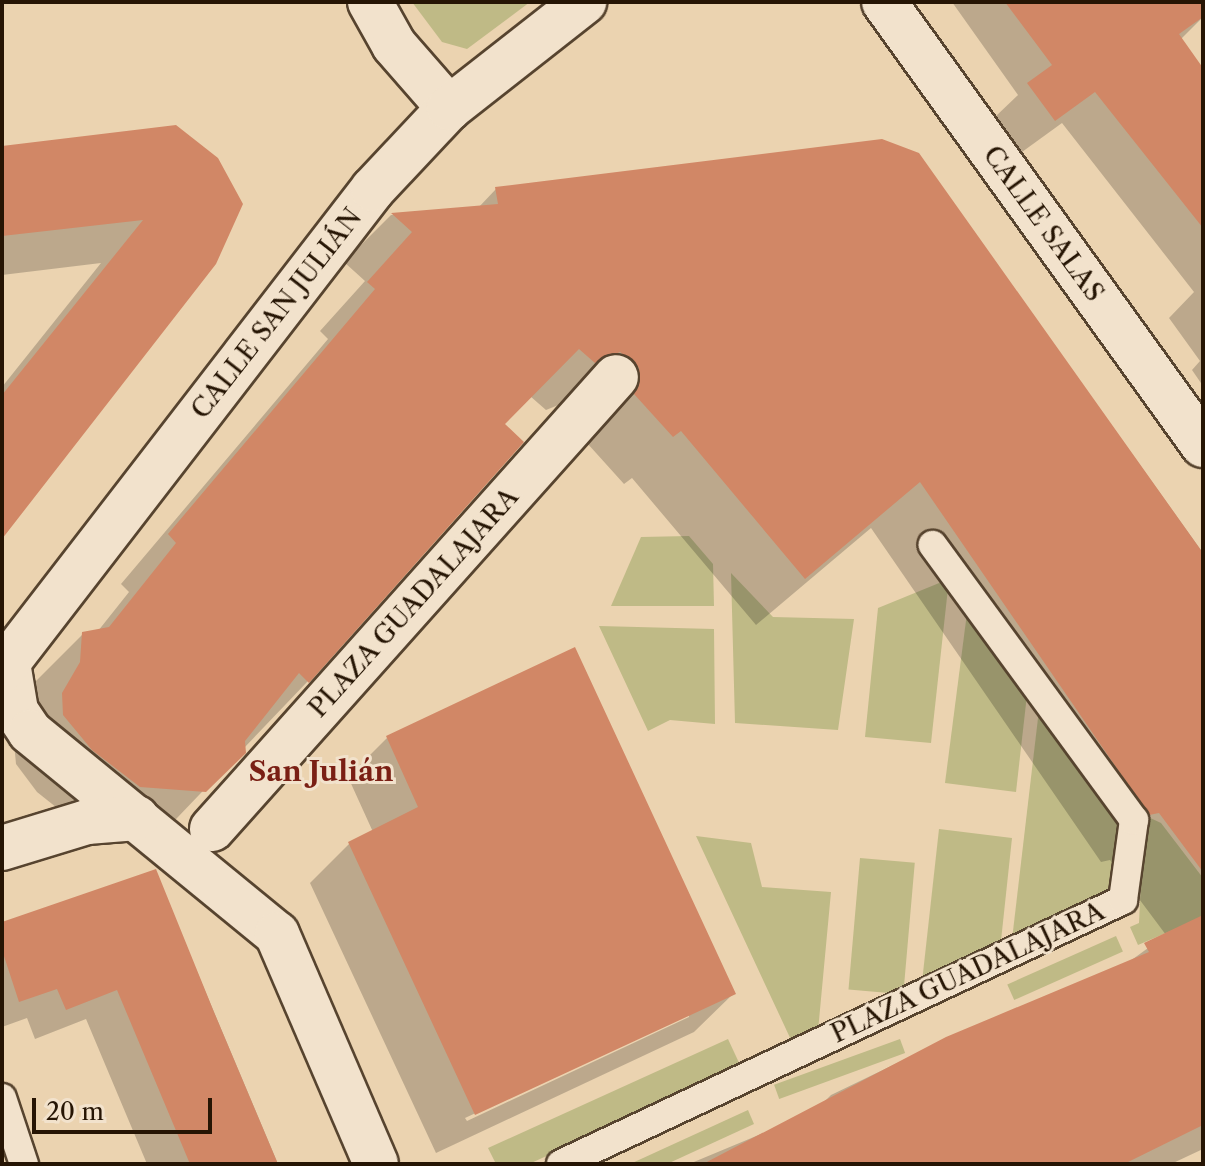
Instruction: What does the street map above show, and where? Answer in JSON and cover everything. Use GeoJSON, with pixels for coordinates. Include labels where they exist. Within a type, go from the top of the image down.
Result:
{"type":"FeatureCollection","features":[{"type":"Feature","properties":{"kind":"street"},"geometry":{"type":"LineString","coordinates":[[370,2],[394,45],[449,108]]}},
{"type":"Feature","properties":{"kind":"street","name":"CALLE SAN JULIÁN"},"geometry":{"type":"LineString","coordinates":[[376,1164],[277,934],[30,732],[16,711],[5,667],[373,189],[449,108],[584,2]]}},
{"type":"Feature","properties":{"kind":"street","name":"CALLE SALAS"},"geometry":{"type":"LineString","coordinates":[[884,2],[1203,445]]}},
{"type":"Feature","properties":{"kind":"street","name":"PLAZA GUADALAJARA"},"geometry":{"type":"LineString","coordinates":[[212,829],[616,377]]}},
{"type":"Feature","properties":{"kind":"street"},"geometry":{"type":"LineString","coordinates":[[2,848],[87,822],[137,818]]}},
{"type":"Feature","properties":{"kind":"lane","name":"PLAZA GUADALAJARA"},"geometry":{"type":"LineString","coordinates":[[561,1164],[1123,900],[1134,820],[933,545]]}},
{"type":"Feature","properties":{"kind":"lane"},"geometry":{"type":"LineString","coordinates":[[2,1098],[24,1164]]}},
{"type":"Feature","properties":{"kind":"shaded area"},"geometry":{"type":"Polygon","coordinates":[[[412,2],[530,2],[467,49],[442,42],[412,2]]]}},
{"type":"Feature","properties":{"kind":"shaded area"},"geometry":{"type":"Polygon","coordinates":[[[689,536],[713,564],[714,606],[611,606],[641,537],[689,536]]]}},
{"type":"Feature","properties":{"kind":"shaded area"},"geometry":{"type":"Polygon","coordinates":[[[731,573],[773,617],[854,619],[838,730],[735,723],[731,573]]]}},
{"type":"Feature","properties":{"kind":"shaded area"},"geometry":{"type":"Polygon","coordinates":[[[949,579],[931,743],[865,737],[878,608],[949,579]]]}},
{"type":"Feature","properties":{"kind":"shaded area"},"geometry":{"type":"Polygon","coordinates":[[[968,605],[1028,686],[1016,792],[945,783],[968,605]]]}},
{"type":"Feature","properties":{"kind":"shaded area"},"geometry":{"type":"Polygon","coordinates":[[[599,626],[714,629],[715,724],[670,720],[648,731],[599,626]]]}},
{"type":"Feature","properties":{"kind":"shaded area"},"geometry":{"type":"Polygon","coordinates":[[[1040,701],[1129,822],[1117,897],[1011,948],[1040,701]]]}},
{"type":"Feature","properties":{"kind":"shaded area"},"geometry":{"type":"Polygon","coordinates":[[[1144,815],[1161,823],[1203,878],[1203,917],[1138,945],[1130,927],[1139,923],[1144,815]]]}},
{"type":"Feature","properties":{"kind":"shaded area"},"geometry":{"type":"Polygon","coordinates":[[[939,829],[1012,838],[1000,950],[922,982],[939,829]]]}},
{"type":"Feature","properties":{"kind":"shaded area"},"geometry":{"type":"Polygon","coordinates":[[[696,836],[751,843],[762,887],[831,892],[818,1031],[792,1042],[696,836]]]}},
{"type":"Feature","properties":{"kind":"shaded area"},"geometry":{"type":"Polygon","coordinates":[[[860,858],[915,863],[903,994],[848,989],[860,858]]]}},
{"type":"Feature","properties":{"kind":"shaded area"},"geometry":{"type":"Polygon","coordinates":[[[1116,936],[1123,952],[1014,1000],[1007,984],[1116,936]]]}},
{"type":"Feature","properties":{"kind":"shaded area"},"geometry":{"type":"Polygon","coordinates":[[[728,1039],[741,1067],[529,1164],[496,1164],[488,1148],[728,1039]]]}},
{"type":"Feature","properties":{"kind":"shaded area"},"geometry":{"type":"Polygon","coordinates":[[[900,1039],[905,1053],[779,1099],[774,1085],[900,1039]]]}},
{"type":"Feature","properties":{"kind":"shaded area"},"geometry":{"type":"Polygon","coordinates":[[[748,1110],[754,1124],[667,1164],[630,1164],[748,1110]]]}},
{"type":"Feature","properties":{"kind":"building"},"geometry":{"type":"Polygon","coordinates":[[[1005,2],[1203,2],[1203,17],[1179,34],[1203,68],[1203,228],[1095,92],[1055,121],[1027,83],[1052,65],[1005,2]]]}},
{"type":"Feature","properties":{"kind":"building"},"geometry":{"type":"Polygon","coordinates":[[[176,125],[218,158],[243,204],[216,264],[2,539],[2,395],[143,220],[2,236],[2,146],[176,125]]]}},
{"type":"Feature","properties":{"kind":"building"},"geometry":{"type":"Polygon","coordinates":[[[882,139],[919,153],[1203,553],[1203,872],[1159,813],[1149,815],[920,482],[805,579],[681,431],[673,437],[634,394],[639,368],[620,352],[595,363],[579,349],[505,424],[524,442],[309,683],[299,673],[245,741],[246,753],[206,792],[140,787],[92,750],[63,715],[62,693],[80,662],[82,632],[109,627],[176,543],[168,534],[375,289],[367,282],[412,232],[391,213],[498,204],[495,187],[882,139]]]}},
{"type":"Feature","properties":{"kind":"building"},"geometry":{"type":"Polygon","coordinates":[[[575,647],[736,994],[475,1115],[348,842],[418,807],[386,736],[575,647]]]}},
{"type":"Feature","properties":{"kind":"building"},"geometry":{"type":"Polygon","coordinates":[[[156,869],[278,1164],[190,1164],[117,990],[66,1010],[57,989],[19,1002],[2,950],[2,922],[156,869]]]}},
{"type":"Feature","properties":{"kind":"building"},"geometry":{"type":"Polygon","coordinates":[[[1203,915],[1203,1125],[1124,1164],[703,1164],[946,1037],[1149,952],[1144,943],[1203,915]]]}},
{"type":"Feature","properties":{"kind":"district","name":"San Julián"},"geometry":{"type":"Point","coordinates":[321,771]}}]}
